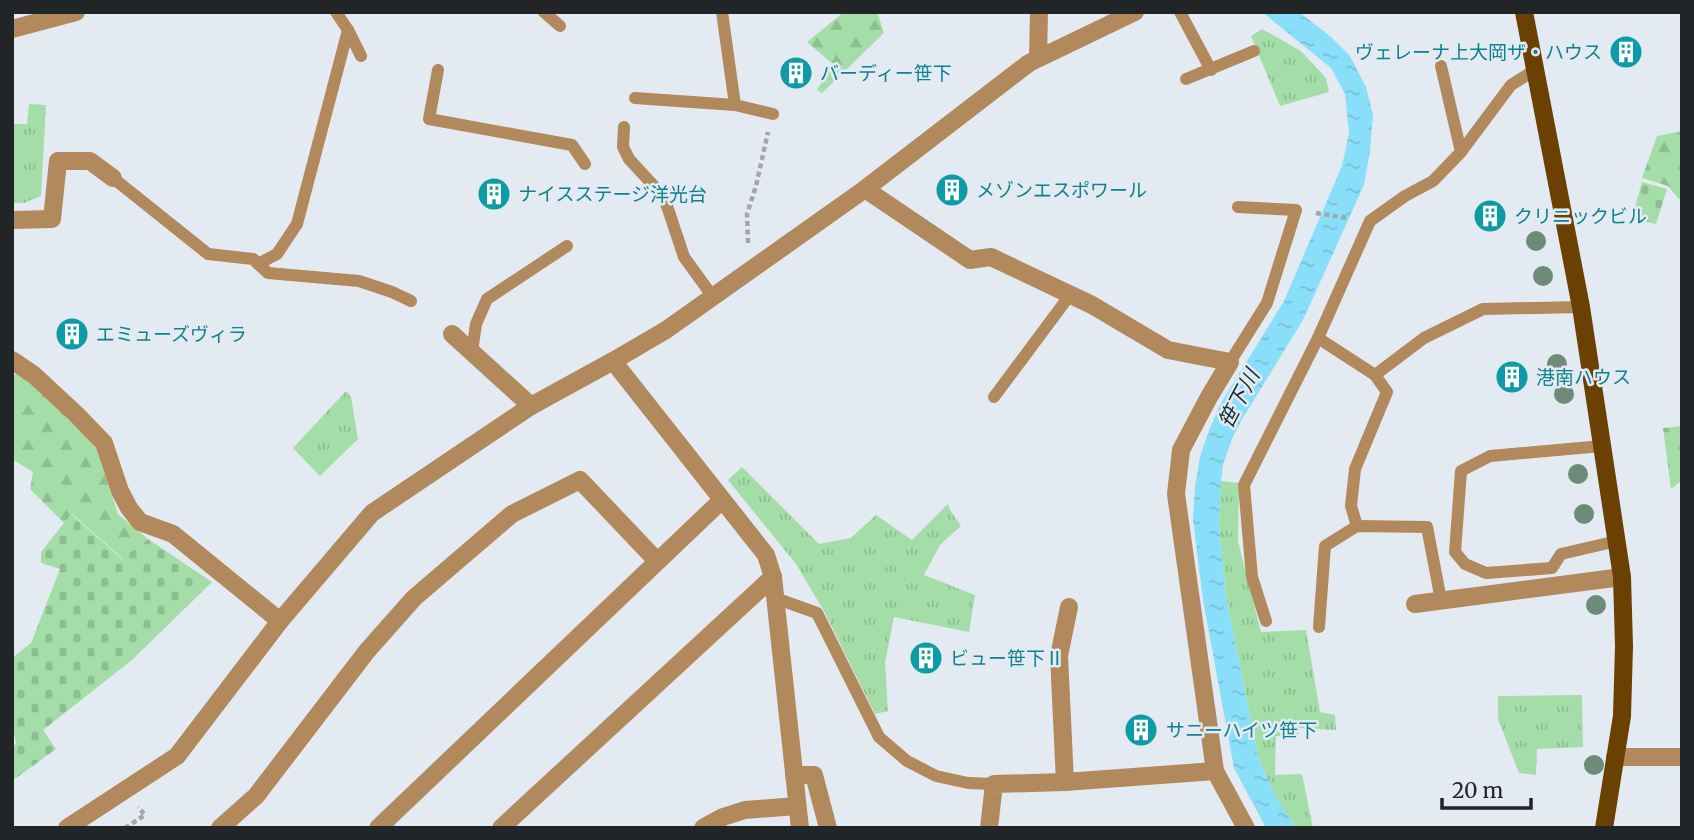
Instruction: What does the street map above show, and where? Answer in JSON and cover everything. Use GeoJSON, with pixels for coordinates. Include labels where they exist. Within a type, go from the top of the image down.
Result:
{"type":"FeatureCollection","features":[{"type":"Feature","properties":{"kind":"main road"},"geometry":{"type":"LineString","coordinates":[[1524,12],[1581,307],[1622,578],[1622,716],[1604,828]]}},
{"type":"Feature","properties":{"kind":"street"},"geometry":{"type":"LineString","coordinates":[[12,29],[76,12]]}},
{"type":"Feature","properties":{"kind":"street"},"geometry":{"type":"LineString","coordinates":[[1038,58],[1039,12]]}},
{"type":"Feature","properties":{"kind":"street"},"geometry":{"type":"LineString","coordinates":[[67,828],[177,756],[280,621],[372,513],[531,406],[666,330],[865,189],[1029,63],[1135,12]]}},
{"type":"Feature","properties":{"kind":"street"},"geometry":{"type":"LineString","coordinates":[[12,220],[52,219],[58,161],[90,161],[113,178]]}},
{"type":"Feature","properties":{"kind":"street"},"geometry":{"type":"LineString","coordinates":[[865,189],[970,260],[991,257],[1093,305],[1168,350],[1230,362],[1181,450],[1176,494],[1215,771],[1246,828]]}},
{"type":"Feature","properties":{"kind":"street"},"geometry":{"type":"LineString","coordinates":[[452,334],[531,406]]}},
{"type":"Feature","properties":{"kind":"street"},"geometry":{"type":"LineString","coordinates":[[12,360],[34,375],[104,443],[120,492],[140,522],[173,534],[280,621]]}},
{"type":"Feature","properties":{"kind":"street"},"geometry":{"type":"LineString","coordinates":[[613,361],[766,555],[773,577],[800,828]]}},
{"type":"Feature","properties":{"kind":"street"},"geometry":{"type":"LineString","coordinates":[[220,828],[256,796],[367,651],[414,598],[512,514],[580,480],[657,561]]}},
{"type":"Feature","properties":{"kind":"street"},"geometry":{"type":"LineString","coordinates":[[378,828],[722,500]]}},
{"type":"Feature","properties":{"kind":"street"},"geometry":{"type":"LineString","coordinates":[[501,828],[773,577]]}},
{"type":"Feature","properties":{"kind":"street"},"geometry":{"type":"LineString","coordinates":[[1415,604],[1622,578]]}},
{"type":"Feature","properties":{"kind":"street"},"geometry":{"type":"LineString","coordinates":[[1065,782],[1059,656],[1069,607]]}},
{"type":"Feature","properties":{"kind":"street"},"geometry":{"type":"LineString","coordinates":[[1615,757],[1682,757]]}},
{"type":"Feature","properties":{"kind":"street"},"geometry":{"type":"LineString","coordinates":[[989,828],[994,784],[1065,782],[1215,771]]}},
{"type":"Feature","properties":{"kind":"street"},"geometry":{"type":"LineString","coordinates":[[794,775],[814,775],[828,828]]}},
{"type":"Feature","properties":{"kind":"street"},"geometry":{"type":"LineString","coordinates":[[703,828],[723,817],[746,810],[797,806]]}},
{"type":"Feature","properties":{"kind":"lane"},"geometry":{"type":"LineString","coordinates":[[336,12],[361,56]]}},
{"type":"Feature","properties":{"kind":"lane"},"geometry":{"type":"LineString","coordinates":[[544,12],[560,26]]}},
{"type":"Feature","properties":{"kind":"lane"},"geometry":{"type":"LineString","coordinates":[[722,12],[735,105]]}},
{"type":"Feature","properties":{"kind":"lane"},"geometry":{"type":"LineString","coordinates":[[1180,12],[1211,70]]}},
{"type":"Feature","properties":{"kind":"lane"},"geometry":{"type":"LineString","coordinates":[[258,264],[277,254],[297,224],[348,30]]}},
{"type":"Feature","properties":{"kind":"lane"},"geometry":{"type":"LineString","coordinates":[[1186,79],[1254,51]]}},
{"type":"Feature","properties":{"kind":"lane"},"geometry":{"type":"LineString","coordinates":[[1441,66],[1461,152]]}},
{"type":"Feature","properties":{"kind":"lane"},"geometry":{"type":"LineString","coordinates":[[438,70],[429,119],[572,145],[585,164]]}},
{"type":"Feature","properties":{"kind":"lane"},"geometry":{"type":"LineString","coordinates":[[1266,621],[1252,577],[1244,485],[1318,338],[1370,221],[1405,196],[1433,181],[1461,152],[1511,85],[1535,70]]}},
{"type":"Feature","properties":{"kind":"lane"},"geometry":{"type":"LineString","coordinates":[[635,98],[735,105],[772,114]]}},
{"type":"Feature","properties":{"kind":"lane"},"geometry":{"type":"LineString","coordinates":[[624,127],[624,147],[629,159],[664,197],[684,257],[713,297]]}},
{"type":"Feature","properties":{"kind":"lane"},"geometry":{"type":"LineString","coordinates":[[113,178],[208,254],[253,259],[268,273],[359,281],[411,301]]}},
{"type":"Feature","properties":{"kind":"lane"},"geometry":{"type":"LineString","coordinates":[[1230,362],[1267,303],[1296,210],[1238,207]]}},
{"type":"Feature","properties":{"kind":"lane"},"geometry":{"type":"LineString","coordinates":[[472,352],[476,324],[487,299],[568,246]]}},
{"type":"Feature","properties":{"kind":"lane"},"geometry":{"type":"LineString","coordinates":[[994,397],[1070,295]]}},
{"type":"Feature","properties":{"kind":"lane"},"geometry":{"type":"LineString","coordinates":[[1375,375],[1424,338],[1483,309],[1581,307]]}},
{"type":"Feature","properties":{"kind":"lane"},"geometry":{"type":"LineString","coordinates":[[1318,338],[1375,375],[1387,392],[1356,469],[1351,506],[1357,526]]}},
{"type":"Feature","properties":{"kind":"lane"},"geometry":{"type":"LineString","coordinates":[[1602,446],[1490,456],[1461,471],[1455,551],[1465,564],[1486,573],[1552,568],[1560,554],[1617,541]]}},
{"type":"Feature","properties":{"kind":"lane"},"geometry":{"type":"LineString","coordinates":[[1319,627],[1325,546],[1357,526],[1427,527],[1441,600]]}},
{"type":"Feature","properties":{"kind":"lane"},"geometry":{"type":"LineString","coordinates":[[775,598],[817,613],[879,737],[907,761],[936,776],[968,783],[994,784]]}},
{"type":"Feature","properties":{"kind":"path"},"geometry":{"type":"LineString","coordinates":[[749,255],[747,214],[772,114]]}},
{"type":"Feature","properties":{"kind":"path"},"geometry":{"type":"LineString","coordinates":[[1296,210],[1370,221]]}},
{"type":"Feature","properties":{"kind":"green space"},"geometry":{"type":"Polygon","coordinates":[[[844,12],[877,12],[884,33],[822,93],[817,90],[833,64],[807,42],[844,12]]]}},
{"type":"Feature","properties":{"kind":"green space"},"geometry":{"type":"Polygon","coordinates":[[[1262,29],[1301,51],[1326,78],[1329,92],[1280,106],[1251,36],[1262,29]]]}},
{"type":"Feature","properties":{"kind":"green space"},"geometry":{"type":"Polygon","coordinates":[[[29,104],[46,105],[41,196],[24,203],[12,203],[12,124],[27,124],[29,104]]]}},
{"type":"Feature","properties":{"kind":"green space"},"geometry":{"type":"Polygon","coordinates":[[[1682,131],[1682,198],[1679,199],[1668,186],[1642,178],[1657,136],[1682,131]]]}},
{"type":"Feature","properties":{"kind":"green space"},"geometry":{"type":"Polygon","coordinates":[[[1642,182],[1667,189],[1656,224],[1632,218],[1642,182]]]}},
{"type":"Feature","properties":{"kind":"green space"},"geometry":{"type":"Polygon","coordinates":[[[16,371],[78,425],[97,450],[118,514],[148,539],[123,559],[72,514],[64,523],[30,489],[33,472],[12,459],[12,383],[16,371]]]}},
{"type":"Feature","properties":{"kind":"green space"},"geometry":{"type":"Polygon","coordinates":[[[346,391],[351,397],[358,439],[320,476],[293,448],[346,391]]]}},
{"type":"Feature","properties":{"kind":"green space"},"geometry":{"type":"Polygon","coordinates":[[[1682,426],[1682,480],[1671,489],[1663,428],[1682,426]]]}},
{"type":"Feature","properties":{"kind":"green space"},"geometry":{"type":"Polygon","coordinates":[[[742,467],[819,544],[851,538],[876,515],[912,540],[948,504],[961,526],[940,545],[924,575],[975,595],[969,632],[894,617],[885,663],[888,711],[875,714],[825,613],[796,564],[728,480],[742,467]]]}},
{"type":"Feature","properties":{"kind":"green space"},"geometry":{"type":"Polygon","coordinates":[[[1221,481],[1239,483],[1238,541],[1261,632],[1306,630],[1320,712],[1335,715],[1336,730],[1299,728],[1298,737],[1276,736],[1275,775],[1302,774],[1313,828],[1296,828],[1277,799],[1259,761],[1226,597],[1219,525],[1221,481]]]}},
{"type":"Feature","properties":{"kind":"green space"},"geometry":{"type":"Polygon","coordinates":[[[71,514],[122,559],[148,539],[212,582],[132,660],[43,730],[56,749],[12,781],[12,749],[16,743],[12,723],[12,658],[31,643],[60,569],[41,563],[41,552],[71,514]]]}},
{"type":"Feature","properties":{"kind":"green space"},"geometry":{"type":"Polygon","coordinates":[[[1582,695],[1583,747],[1537,749],[1536,775],[1519,773],[1498,719],[1498,696],[1582,695]]]}},
{"type":"Feature","properties":{"kind":"water","name":"笹下川"},"geometry":{"type":"Polygon","coordinates":[[[1262,12],[1299,12],[1331,37],[1350,56],[1366,87],[1373,115],[1364,185],[1303,320],[1232,439],[1223,465],[1221,481],[1219,525],[1226,597],[1259,761],[1277,799],[1296,828],[1266,828],[1234,768],[1203,600],[1193,520],[1200,457],[1209,430],[1221,403],[1284,301],[1342,166],[1349,133],[1345,94],[1331,68],[1262,12]]]}},
{"type":"Feature","properties":{"kind":"place","name":"ヴェレーナ上大岡ザ・ハウス"},"geometry":{"type":"Point","coordinates":[1626,52]}},
{"type":"Feature","properties":{"kind":"place","name":"バーディー笹下"},"geometry":{"type":"Point","coordinates":[796,73]}},
{"type":"Feature","properties":{"kind":"place","name":"メゾンエスポワール"},"geometry":{"type":"Point","coordinates":[952,190]}},
{"type":"Feature","properties":{"kind":"place","name":"ナイスステージ洋光台"},"geometry":{"type":"Point","coordinates":[494,194]}},
{"type":"Feature","properties":{"kind":"place","name":"クリニックビル"},"geometry":{"type":"Point","coordinates":[1490,216]}},
{"type":"Feature","properties":{"kind":"place","name":"エミューズヴィラ"},"geometry":{"type":"Point","coordinates":[72,334]}},
{"type":"Feature","properties":{"kind":"place","name":"港南ハウス"},"geometry":{"type":"Point","coordinates":[1512,377]}},
{"type":"Feature","properties":{"kind":"place","name":"ビュー笹下Ⅱ"},"geometry":{"type":"Point","coordinates":[926,658]}},
{"type":"Feature","properties":{"kind":"place","name":"サニーハイツ笹下"},"geometry":{"type":"Point","coordinates":[1141,730]}}]}
